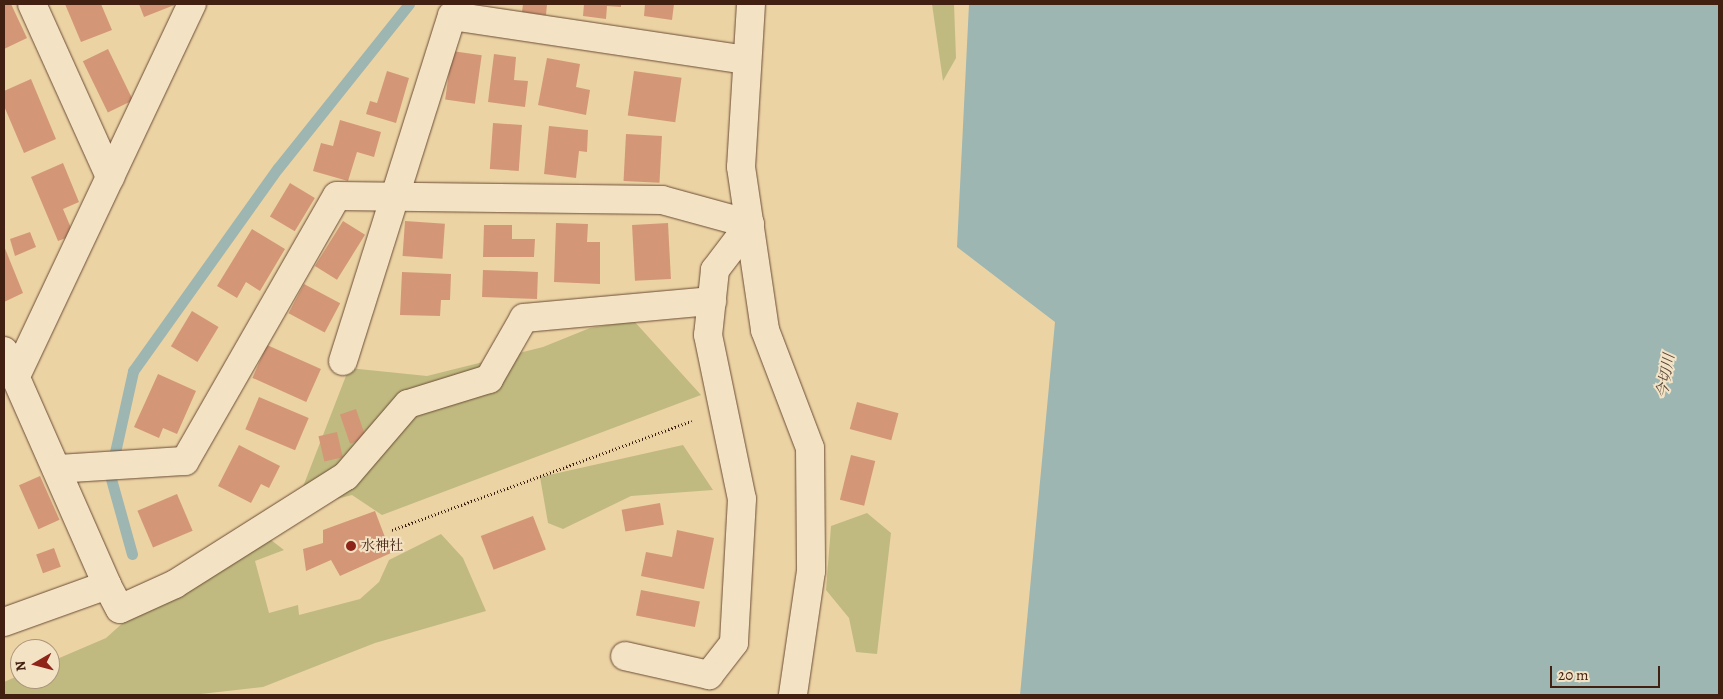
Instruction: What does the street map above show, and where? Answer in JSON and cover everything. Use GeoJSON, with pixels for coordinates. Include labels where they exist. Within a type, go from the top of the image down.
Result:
{"type":"FeatureCollection","features":[{"type":"Feature","properties":{"kind":"street"},"geometry":{"type":"LineString","coordinates":[[32,4],[110,177]]}},
{"type":"Feature","properties":{"kind":"street"},"geometry":{"type":"LineString","coordinates":[[16,376],[192,4]]}},
{"type":"Feature","properties":{"kind":"street"},"geometry":{"type":"LineString","coordinates":[[752,4],[741,167],[765,330],[810,448],[811,571],[793,695]]}},
{"type":"Feature","properties":{"kind":"street"},"geometry":{"type":"LineString","coordinates":[[344,361],[451,10],[747,60]]}},
{"type":"Feature","properties":{"kind":"street"},"geometry":{"type":"LineString","coordinates":[[56,469],[185,461],[338,196],[395,195],[662,200],[750,224]]}},
{"type":"Feature","properties":{"kind":"street"},"geometry":{"type":"LineString","coordinates":[[625,656],[709,675],[734,643],[742,499],[726,408],[708,335],[715,270],[750,224]]}},
{"type":"Feature","properties":{"kind":"street"},"geometry":{"type":"LineString","coordinates":[[4,351],[107,586],[120,609],[175,584],[338,481],[408,404],[489,379],[524,318],[712,301]]}},
{"type":"Feature","properties":{"kind":"street"},"geometry":{"type":"LineString","coordinates":[[4,622],[107,586]]}},
{"type":"Feature","properties":{"kind":"path"},"geometry":{"type":"LineString","coordinates":[[392,530],[726,408]]}},
{"type":"Feature","properties":{"kind":"shaded area"},"geometry":{"type":"Polygon","coordinates":[[[932,4],[954,4],[956,58],[943,81],[932,4]]]}},
{"type":"Feature","properties":{"kind":"shaded area"},"geometry":{"type":"Polygon","coordinates":[[[634,321],[701,395],[382,515],[352,495],[294,510],[349,368],[427,376],[543,347],[590,328],[634,321]]]}},
{"type":"Feature","properties":{"kind":"shaded area"},"geometry":{"type":"Polygon","coordinates":[[[683,445],[713,490],[631,496],[563,529],[548,523],[540,477],[683,445]]]}},
{"type":"Feature","properties":{"kind":"shaded area"},"geometry":{"type":"Polygon","coordinates":[[[867,513],[891,533],[877,654],[856,652],[849,618],[826,590],[831,526],[867,513]]]}},
{"type":"Feature","properties":{"kind":"shaded area"},"geometry":{"type":"Polygon","coordinates":[[[441,534],[463,558],[486,611],[375,643],[263,687],[192,695],[4,695],[4,682],[10,679],[10,689],[60,689],[60,658],[106,638],[126,620],[174,599],[271,540],[284,550],[255,561],[269,613],[298,605],[299,615],[360,599],[379,582],[389,560],[441,534]]]}},
{"type":"Feature","properties":{"kind":"water","name":"今切川"},"geometry":{"type":"Polygon","coordinates":[[[969,4],[1719,4],[1719,695],[1020,695],[1055,322],[957,247],[969,4]]]}},
{"type":"Feature","properties":{"kind":"building"},"geometry":{"type":"Polygon","coordinates":[[[4,4],[11,4],[27,38],[4,49],[4,4]]]}},
{"type":"Feature","properties":{"kind":"building"},"geometry":{"type":"Polygon","coordinates":[[[65,4],[101,4],[112,30],[81,42],[65,4]]]}},
{"type":"Feature","properties":{"kind":"building"},"geometry":{"type":"Polygon","coordinates":[[[139,4],[177,4],[144,17],[139,4]]]}},
{"type":"Feature","properties":{"kind":"building"},"geometry":{"type":"Polygon","coordinates":[[[523,4],[547,4],[546,15],[522,12],[523,4]]]}},
{"type":"Feature","properties":{"kind":"building"},"geometry":{"type":"Polygon","coordinates":[[[584,4],[621,4],[621,7],[607,6],[606,19],[583,16],[584,4]]]}},
{"type":"Feature","properties":{"kind":"building"},"geometry":{"type":"Polygon","coordinates":[[[645,4],[674,4],[672,20],[644,16],[645,4]]]}},
{"type":"Feature","properties":{"kind":"building"},"geometry":{"type":"Polygon","coordinates":[[[108,49],[133,100],[108,113],[83,61],[108,49]]]}},
{"type":"Feature","properties":{"kind":"building"},"geometry":{"type":"Polygon","coordinates":[[[452,51],[482,55],[475,104],[445,100],[452,51]]]}},
{"type":"Feature","properties":{"kind":"building"},"geometry":{"type":"Polygon","coordinates":[[[494,54],[516,57],[514,80],[528,81],[525,107],[488,102],[494,54]]]}},
{"type":"Feature","properties":{"kind":"building"},"geometry":{"type":"Polygon","coordinates":[[[547,58],[580,64],[576,87],[590,90],[586,115],[538,105],[547,58]]]}},
{"type":"Feature","properties":{"kind":"building"},"geometry":{"type":"Polygon","coordinates":[[[387,71],[409,78],[396,123],[366,114],[370,101],[377,103],[387,71]]]}},
{"type":"Feature","properties":{"kind":"building"},"geometry":{"type":"Polygon","coordinates":[[[634,71],[682,78],[675,122],[628,116],[634,71]]]}},
{"type":"Feature","properties":{"kind":"building"},"geometry":{"type":"Polygon","coordinates":[[[31,79],[56,139],[24,153],[4,106],[4,91],[31,79]]]}},
{"type":"Feature","properties":{"kind":"building"},"geometry":{"type":"Polygon","coordinates":[[[340,120],[381,132],[374,157],[357,152],[348,181],[313,171],[321,143],[333,146],[340,120]]]}},
{"type":"Feature","properties":{"kind":"building"},"geometry":{"type":"Polygon","coordinates":[[[493,123],[522,125],[519,171],[490,169],[493,123]]]}},
{"type":"Feature","properties":{"kind":"building"},"geometry":{"type":"Polygon","coordinates":[[[549,126],[588,130],[587,152],[579,151],[576,178],[544,174],[549,126]]]}},
{"type":"Feature","properties":{"kind":"building"},"geometry":{"type":"Polygon","coordinates":[[[626,134],[662,136],[659,183],[624,181],[626,134]]]}},
{"type":"Feature","properties":{"kind":"building"},"geometry":{"type":"Polygon","coordinates":[[[63,163],[79,202],[63,209],[74,235],[58,241],[31,177],[63,163]]]}},
{"type":"Feature","properties":{"kind":"building"},"geometry":{"type":"Polygon","coordinates":[[[290,183],[315,198],[295,231],[270,216],[290,183]]]}},
{"type":"Feature","properties":{"kind":"building"},"geometry":{"type":"Polygon","coordinates":[[[343,221],[365,235],[337,280],[315,266],[343,221]]]}},
{"type":"Feature","properties":{"kind":"building"},"geometry":{"type":"Polygon","coordinates":[[[405,221],[445,224],[442,259],[403,256],[405,221]]]}},
{"type":"Feature","properties":{"kind":"building"},"geometry":{"type":"Polygon","coordinates":[[[556,223],[588,224],[587,242],[600,242],[600,284],[554,282],[556,223]]]}},
{"type":"Feature","properties":{"kind":"building"},"geometry":{"type":"Polygon","coordinates":[[[668,223],[671,279],[635,281],[632,225],[668,223]]]}},
{"type":"Feature","properties":{"kind":"building"},"geometry":{"type":"Polygon","coordinates":[[[484,225],[512,225],[512,239],[535,239],[534,257],[483,257],[484,225]]]}},
{"type":"Feature","properties":{"kind":"building"},"geometry":{"type":"Polygon","coordinates":[[[252,229],[285,249],[260,291],[246,282],[237,298],[217,286],[252,229]]]}},
{"type":"Feature","properties":{"kind":"building"},"geometry":{"type":"Polygon","coordinates":[[[30,232],[36,247],[15,256],[10,239],[30,232]]]}},
{"type":"Feature","properties":{"kind":"building"},"geometry":{"type":"Polygon","coordinates":[[[4,246],[23,293],[4,302],[4,246]]]}},
{"type":"Feature","properties":{"kind":"building"},"geometry":{"type":"Polygon","coordinates":[[[483,270],[538,272],[537,299],[482,297],[483,270]]]}},
{"type":"Feature","properties":{"kind":"building"},"geometry":{"type":"Polygon","coordinates":[[[402,272],[451,274],[450,300],[441,300],[440,316],[400,315],[402,272]]]}},
{"type":"Feature","properties":{"kind":"building"},"geometry":{"type":"Polygon","coordinates":[[[304,284],[340,303],[325,332],[289,313],[304,284]]]}},
{"type":"Feature","properties":{"kind":"building"},"geometry":{"type":"Polygon","coordinates":[[[192,311],[219,327],[197,362],[171,346],[192,311]]]}},
{"type":"Feature","properties":{"kind":"building"},"geometry":{"type":"Polygon","coordinates":[[[267,345],[321,369],[306,402],[252,378],[267,345]]]}},
{"type":"Feature","properties":{"kind":"building"},"geometry":{"type":"Polygon","coordinates":[[[158,374],[196,391],[177,434],[163,428],[159,438],[134,427],[158,374]]]}},
{"type":"Feature","properties":{"kind":"building"},"geometry":{"type":"Polygon","coordinates":[[[259,397],[309,418],[295,450],[245,429],[259,397]]]}},
{"type":"Feature","properties":{"kind":"building"},"geometry":{"type":"Polygon","coordinates":[[[857,402],[899,413],[891,440],[850,429],[857,402]]]}},
{"type":"Feature","properties":{"kind":"building"},"geometry":{"type":"Polygon","coordinates":[[[356,409],[366,438],[350,444],[340,415],[356,409]]]}},
{"type":"Feature","properties":{"kind":"building"},"geometry":{"type":"Polygon","coordinates":[[[337,432],[343,457],[324,462],[318,436],[337,432]]]}},
{"type":"Feature","properties":{"kind":"building"},"geometry":{"type":"Polygon","coordinates":[[[239,445],[280,466],[269,488],[261,484],[251,503],[218,486],[239,445]]]}},
{"type":"Feature","properties":{"kind":"building"},"geometry":{"type":"Polygon","coordinates":[[[851,455],[875,461],[864,506],[840,500],[851,455]]]}},
{"type":"Feature","properties":{"kind":"building"},"geometry":{"type":"Polygon","coordinates":[[[40,476],[60,520],[39,529],[19,485],[40,476]]]}},
{"type":"Feature","properties":{"kind":"building"},"geometry":{"type":"Polygon","coordinates":[[[177,494],[193,531],[153,548],[137,511],[177,494]]]}},
{"type":"Feature","properties":{"kind":"building"},"geometry":{"type":"Polygon","coordinates":[[[660,503],[664,525],[625,531],[622,510],[660,503]]]}},
{"type":"Feature","properties":{"kind":"building","name":"水神社"},"geometry":{"type":"Polygon","coordinates":[[[375,511],[391,553],[340,576],[331,560],[306,571],[303,549],[323,543],[323,530],[375,511]]]}},
{"type":"Feature","properties":{"kind":"building"},"geometry":{"type":"Polygon","coordinates":[[[533,516],[546,550],[494,570],[481,536],[533,516]]]}},
{"type":"Feature","properties":{"kind":"building"},"geometry":{"type":"Polygon","coordinates":[[[677,530],[714,538],[704,589],[641,576],[646,552],[672,557],[677,530]]]}},
{"type":"Feature","properties":{"kind":"building"},"geometry":{"type":"Polygon","coordinates":[[[54,548],[61,567],[43,573],[36,554],[54,548]]]}},
{"type":"Feature","properties":{"kind":"building"},"geometry":{"type":"Polygon","coordinates":[[[641,590],[700,601],[695,627],[636,616],[641,590]]]}},
{"type":"Feature","properties":{"kind":"waterway"},"geometry":{"type":"LineString","coordinates":[[132,554],[110,475],[133,371],[278,168],[409,4]]}},
{"type":"Feature","properties":{"kind":"place","name":"水神社"},"geometry":{"type":"Point","coordinates":[351,546]}}]}
